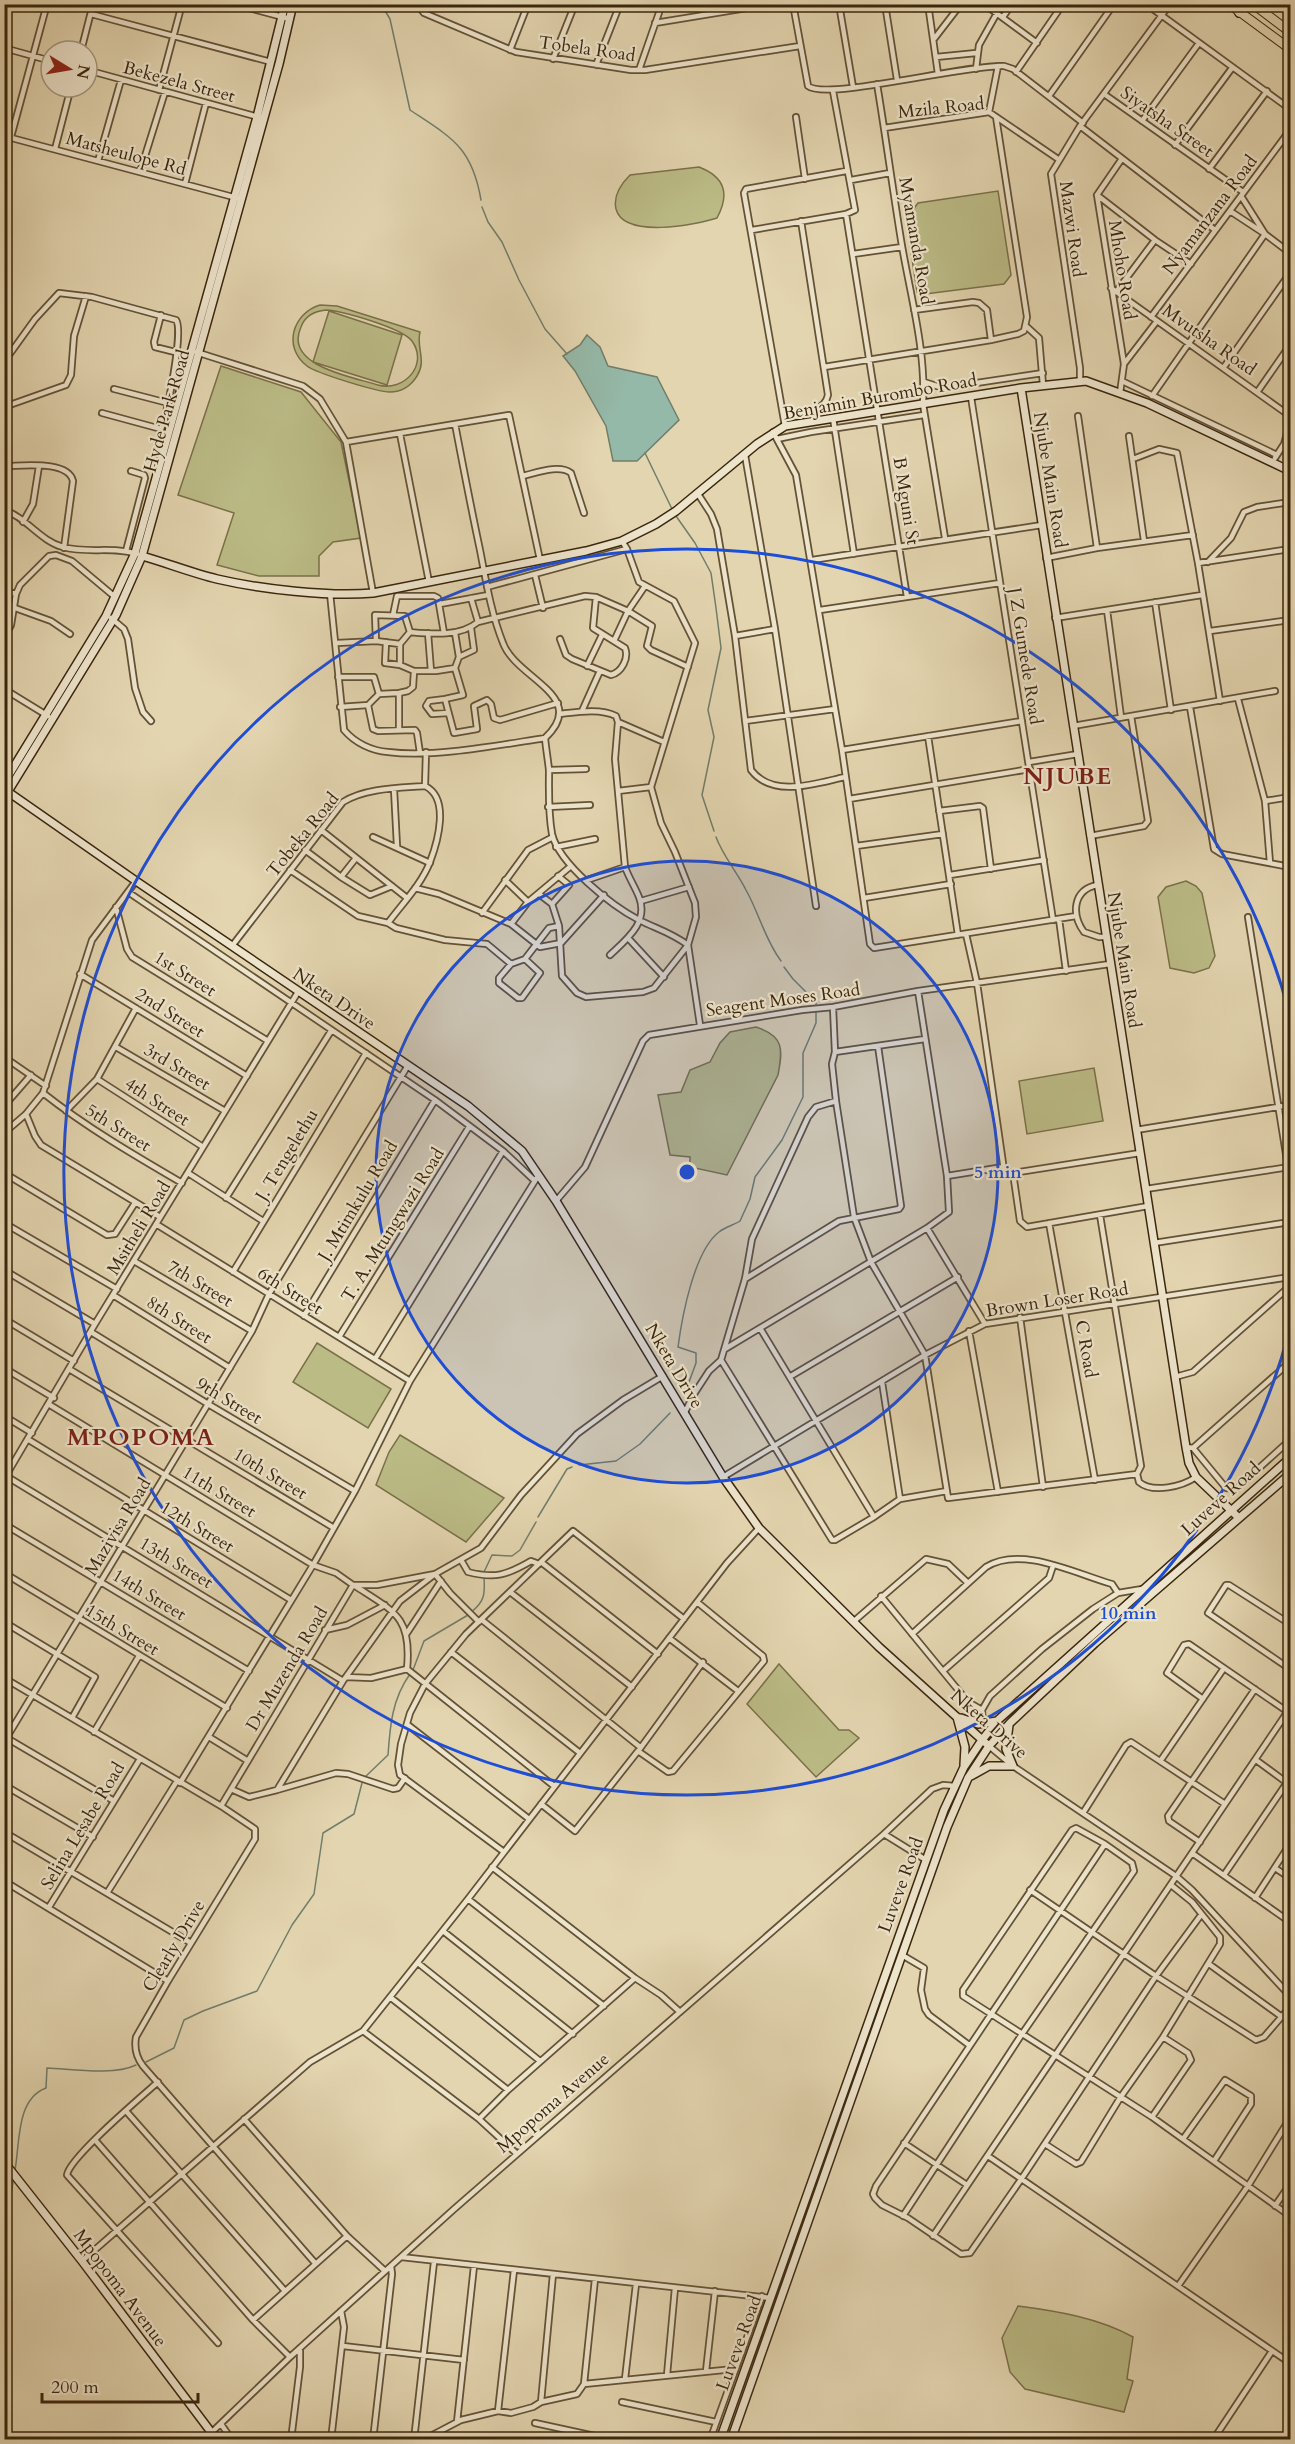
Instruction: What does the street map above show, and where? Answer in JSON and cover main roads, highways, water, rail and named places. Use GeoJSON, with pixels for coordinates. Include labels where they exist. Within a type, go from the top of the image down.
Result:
{"type":"FeatureCollection","features":[{"type":"Feature","properties":{"kind":"main road"},"geometry":{"type":"LineString","coordinates":[[1229,4],[1290,49]]}},
{"type":"Feature","properties":{"kind":"main road"},"geometry":{"type":"LineString","coordinates":[[1253,4],[1290,32]]}},
{"type":"Feature","properties":{"kind":"waterway"},"geometry":{"type":"LineString","coordinates":[[381,4],[390,19],[410,110],[449,137],[466,156],[477,182],[481,200]]}},
{"type":"Feature","properties":{"kind":"waterway"},"geometry":{"type":"LineString","coordinates":[[482,207],[545,329],[567,354]]}},
{"type":"Feature","properties":{"kind":"waterway"},"geometry":{"type":"LineString","coordinates":[[645,453],[672,509]]}},
{"type":"Feature","properties":{"kind":"waterway"},"geometry":{"type":"LineString","coordinates":[[676,516],[695,543],[711,573],[721,648],[708,710],[714,737],[702,795],[714,831]]}},
{"type":"Feature","properties":{"kind":"waterway"},"geometry":{"type":"LineString","coordinates":[[716,837],[746,890],[781,961]]}},
{"type":"Feature","properties":{"kind":"waterway"},"geometry":{"type":"LineString","coordinates":[[784,967],[816,1002],[816,1005]]}},
{"type":"Feature","properties":{"kind":"waterway"},"geometry":{"type":"LineString","coordinates":[[685,1393],[696,1363],[696,1353],[678,1347],[686,1302],[696,1269],[710,1241],[721,1230],[740,1221],[750,1199],[755,1177],[782,1140],[803,1097],[803,1053],[816,1023],[816,1012]]}},
{"type":"Feature","properties":{"kind":"waterway"},"geometry":{"type":"LineString","coordinates":[[579,1465],[616,1461],[640,1444],[670,1413]]}},
{"type":"Feature","properties":{"kind":"waterway"},"geometry":{"type":"LineString","coordinates":[[538,1517],[567,1469],[572,1467]]}},
{"type":"Feature","properties":{"kind":"waterway"},"geometry":{"type":"LineString","coordinates":[[484,1572],[492,1555],[512,1556],[520,1550],[536,1522]]}},
{"type":"Feature","properties":{"kind":"waterway"},"geometry":{"type":"LineString","coordinates":[[471,1612],[479,1605],[483,1597],[484,1577]]}},
{"type":"Feature","properties":{"kind":"waterway"},"geometry":{"type":"LineString","coordinates":[[413,1670],[424,1641],[468,1615]]}},
{"type":"Feature","properties":{"kind":"waterway"},"geometry":{"type":"LineString","coordinates":[[365,1777],[388,1755],[391,1723],[396,1703],[410,1674]]}},
{"type":"Feature","properties":{"kind":"waterway"},"geometry":{"type":"LineString","coordinates":[[146,2062],[174,2048],[184,2020],[257,1991],[292,1925],[314,1894],[323,1833],[354,1814],[362,1783]]}},
{"type":"Feature","properties":{"kind":"waterway"},"geometry":{"type":"LineString","coordinates":[[15,2170],[24,2112],[36,2094],[46,2088],[47,2068],[104,2071],[136,2065]]}},
{"type":"Feature","properties":{"kind":"waterway"},"geometry":{"type":"LineString","coordinates":[[4,2213],[9,2206],[13,2182]]}},
{"type":"Feature","properties":{"kind":"district","name":"NJUBE"},"geometry":{"type":"Point","coordinates":[1068,776]}},
{"type":"Feature","properties":{"kind":"district","name":"MPOPOMA"},"geometry":{"type":"Point","coordinates":[141,1437]}}]}
